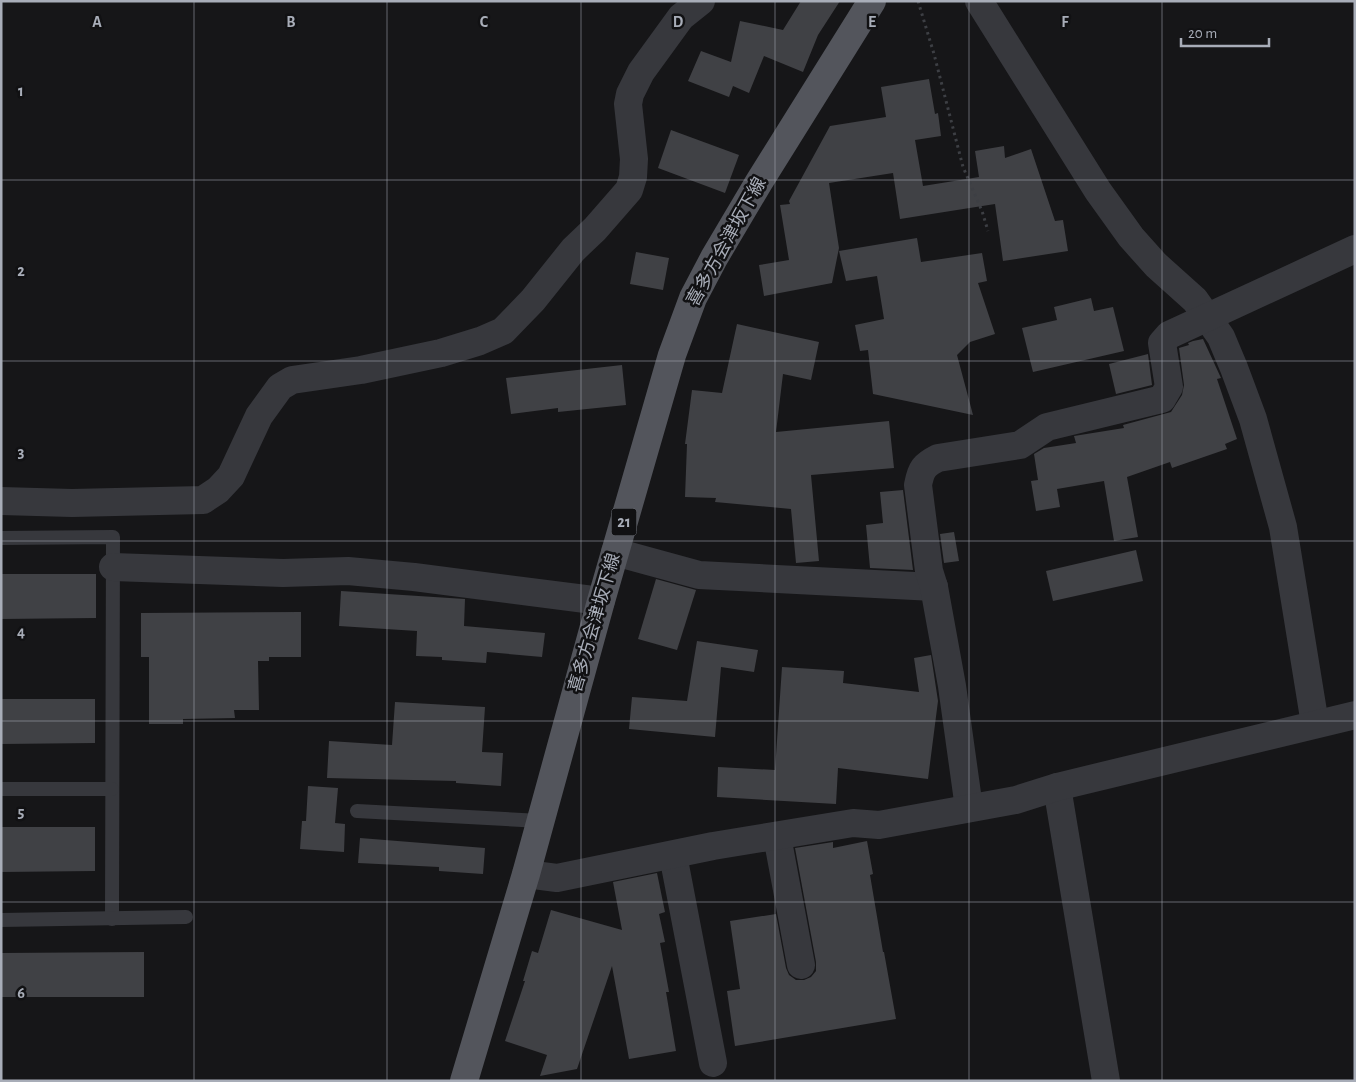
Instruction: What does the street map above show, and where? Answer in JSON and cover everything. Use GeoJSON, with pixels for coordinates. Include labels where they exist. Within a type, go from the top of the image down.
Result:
{"type":"FeatureCollection","features":[{"type":"Feature","properties":{"kind":"main road","name":"喜多方会津坂下線"},"geometry":{"type":"LineString","coordinates":[[464,1081],[526,874],[601,601],[672,355],[693,298],[758,182],[872,1]]}},
{"type":"Feature","properties":{"kind":"street"},"geometry":{"type":"LineString","coordinates":[[1,502],[72,503],[204,500],[218,490],[231,476],[259,416],[280,387],[292,380],[361,370],[441,353],[480,341],[503,331],[533,300],[573,250],[595,229],[629,190],[633,176],[634,159],[628,104],[630,94],[641,72],[681,18],[701,1]]}},
{"type":"Feature","properties":{"kind":"street"},"geometry":{"type":"LineString","coordinates":[[978,1],[1098,190],[1131,237],[1174,282],[1196,300],[1220,337],[1253,419],[1283,527],[1315,724]]}},
{"type":"Feature","properties":{"kind":"street"},"geometry":{"type":"LineString","coordinates":[[969,808],[952,686],[934,587],[929,571],[918,485],[921,472],[927,464],[938,458],[1020,445],[1047,427],[1162,399],[1169,386],[1162,343],[1169,335],[1355,249]]}},
{"type":"Feature","properties":{"kind":"street"},"geometry":{"type":"LineString","coordinates":[[615,552],[699,575],[934,587]]}},
{"type":"Feature","properties":{"kind":"street"},"geometry":{"type":"LineString","coordinates":[[113,568],[283,573],[348,571],[414,577],[601,601]]}},
{"type":"Feature","properties":{"kind":"street"},"geometry":{"type":"LineString","coordinates":[[526,874],[557,878],[853,823],[879,825],[1016,800],[1057,787],[1355,715]]}},
{"type":"Feature","properties":{"kind":"street"},"geometry":{"type":"LineString","coordinates":[[1057,787],[1106,1081]]}},
{"type":"Feature","properties":{"kind":"street"},"geometry":{"type":"LineString","coordinates":[[777,836],[801,965]]}},
{"type":"Feature","properties":{"kind":"street"},"geometry":{"type":"LineString","coordinates":[[673,855],[712,1063]]}},
{"type":"Feature","properties":{"kind":"lane"},"geometry":{"type":"LineString","coordinates":[[1,538],[113,537],[112,919]]}},
{"type":"Feature","properties":{"kind":"lane"},"geometry":{"type":"LineString","coordinates":[[1,789],[112,789]]}},
{"type":"Feature","properties":{"kind":"lane"},"geometry":{"type":"LineString","coordinates":[[357,811],[540,821]]}},
{"type":"Feature","properties":{"kind":"lane"},"geometry":{"type":"LineString","coordinates":[[1,920],[186,917]]}},
{"type":"Feature","properties":{"kind":"path"},"geometry":{"type":"LineString","coordinates":[[918,1],[934,54],[963,167],[982,211],[988,231]]}},
{"type":"Feature","properties":{"kind":"building"},"geometry":{"type":"Polygon","coordinates":[[[801,1],[840,1],[818,35],[803,72],[764,56],[749,93],[733,86],[729,97],[688,81],[701,51],[731,62],[740,21],[783,30],[801,1]]]}},
{"type":"Feature","properties":{"kind":"building"},"geometry":{"type":"Polygon","coordinates":[[[929,79],[935,114],[938,113],[941,136],[915,140],[923,186],[979,177],[975,151],[1004,146],[1005,158],[1031,149],[1055,221],[1063,220],[1068,251],[1003,261],[995,204],[900,219],[893,173],[829,183],[839,248],[832,283],[764,296],[759,265],[789,260],[780,205],[790,204],[789,201],[830,126],[886,117],[881,87],[929,79]]]}},
{"type":"Feature","properties":{"kind":"building"},"geometry":{"type":"Polygon","coordinates":[[[671,130],[739,155],[725,193],[658,168],[671,130]]]}},
{"type":"Feature","properties":{"kind":"building"},"geometry":{"type":"Polygon","coordinates":[[[917,238],[921,262],[982,253],[987,281],[978,283],[995,334],[970,342],[957,355],[973,415],[873,394],[868,350],[860,351],[855,325],[884,319],[877,276],[846,281],[839,251],[917,238]]]}},
{"type":"Feature","properties":{"kind":"building"},"geometry":{"type":"Polygon","coordinates":[[[636,252],[669,258],[663,290],[630,284],[636,252]]]}},
{"type":"Feature","properties":{"kind":"building"},"geometry":{"type":"Polygon","coordinates":[[[1091,298],[1094,311],[1113,307],[1124,351],[1033,372],[1022,328],[1057,320],[1054,307],[1091,298]]]}},
{"type":"Feature","properties":{"kind":"building"},"geometry":{"type":"Polygon","coordinates":[[[737,324],[819,342],[811,380],[783,374],[776,432],[889,421],[894,468],[811,475],[819,561],[796,563],[791,509],[715,502],[716,498],[685,497],[687,444],[685,444],[692,390],[722,393],[737,324]]]}},
{"type":"Feature","properties":{"kind":"building"},"geometry":{"type":"Polygon","coordinates":[[[1203,339],[1221,378],[1217,379],[1237,439],[1225,444],[1227,449],[1172,468],[1170,462],[1127,477],[1138,537],[1114,541],[1104,481],[1057,489],[1060,507],[1036,511],[1031,481],[1038,480],[1034,454],[1044,448],[1076,443],[1074,436],[1124,428],[1123,425],[1171,412],[1182,395],[1184,385],[1179,348],[1189,345],[1188,343],[1193,341],[1203,339]]]}},
{"type":"Feature","properties":{"kind":"building"},"geometry":{"type":"Polygon","coordinates":[[[1148,354],[1152,385],[1116,394],[1109,364],[1148,354]]]}},
{"type":"Feature","properties":{"kind":"building"},"geometry":{"type":"Polygon","coordinates":[[[622,365],[626,405],[558,412],[558,408],[511,414],[506,378],[622,365]]]}},
{"type":"Feature","properties":{"kind":"building"},"geometry":{"type":"Polygon","coordinates":[[[903,490],[913,570],[870,568],[866,525],[883,523],[880,492],[903,490]]]}},
{"type":"Feature","properties":{"kind":"building"},"geometry":{"type":"Polygon","coordinates":[[[954,532],[959,561],[944,563],[940,534],[954,532]]]}},
{"type":"Feature","properties":{"kind":"building"},"geometry":{"type":"Polygon","coordinates":[[[1136,550],[1143,581],[1053,601],[1046,571],[1136,550]]]}},
{"type":"Feature","properties":{"kind":"building"},"geometry":{"type":"Polygon","coordinates":[[[1,574],[96,574],[96,618],[1,619],[1,574]]]}},
{"type":"Feature","properties":{"kind":"building"},"geometry":{"type":"Polygon","coordinates":[[[656,579],[696,590],[677,650],[638,639],[656,579]]]}},
{"type":"Feature","properties":{"kind":"building"},"geometry":{"type":"Polygon","coordinates":[[[341,591],[465,599],[464,626],[545,633],[542,657],[487,652],[486,663],[442,660],[442,657],[416,656],[417,631],[339,626],[341,591]]]}},
{"type":"Feature","properties":{"kind":"building"},"geometry":{"type":"Polygon","coordinates":[[[301,612],[301,657],[269,657],[269,661],[258,661],[259,710],[234,710],[235,718],[183,719],[183,724],[149,724],[149,657],[141,657],[141,613],[301,612]]]}},
{"type":"Feature","properties":{"kind":"building"},"geometry":{"type":"Polygon","coordinates":[[[697,641],[758,650],[754,672],[721,667],[715,737],[629,729],[632,697],[687,701],[697,641]]]}},
{"type":"Feature","properties":{"kind":"building"},"geometry":{"type":"Polygon","coordinates":[[[931,655],[938,701],[928,779],[838,768],[836,804],[717,797],[718,767],[775,770],[782,667],[844,671],[843,683],[919,692],[914,658],[931,655]]]}},
{"type":"Feature","properties":{"kind":"building"},"geometry":{"type":"Polygon","coordinates":[[[1,699],[95,699],[95,743],[1,744],[1,699]]]}},
{"type":"Feature","properties":{"kind":"building"},"geometry":{"type":"Polygon","coordinates":[[[395,702],[485,707],[482,752],[503,753],[501,786],[456,783],[456,781],[327,778],[329,741],[392,745],[395,702]]]}},
{"type":"Feature","properties":{"kind":"building"},"geometry":{"type":"Polygon","coordinates":[[[308,786],[338,788],[335,823],[345,824],[344,852],[300,849],[302,821],[306,821],[308,786]]]}},
{"type":"Feature","properties":{"kind":"building"},"geometry":{"type":"Polygon","coordinates":[[[1,827],[95,827],[95,871],[1,872],[1,827]]]}},
{"type":"Feature","properties":{"kind":"building"},"geometry":{"type":"Polygon","coordinates":[[[360,838],[485,848],[483,874],[439,871],[439,867],[358,863],[360,838]]]}},
{"type":"Feature","properties":{"kind":"building"},"geometry":{"type":"Polygon","coordinates":[[[867,841],[873,874],[870,875],[896,1019],[735,1046],[727,991],[740,989],[730,921],[776,914],[789,975],[796,980],[804,980],[811,977],[816,971],[816,962],[795,848],[833,842],[833,848],[867,841]]]}},
{"type":"Feature","properties":{"kind":"building"},"geometry":{"type":"Polygon","coordinates":[[[657,873],[665,912],[659,914],[665,942],[660,943],[669,992],[666,992],[676,1051],[629,1059],[612,966],[577,1069],[540,1076],[547,1055],[505,1041],[525,981],[523,981],[532,951],[538,953],[551,910],[622,930],[613,882],[657,873]]]}},
{"type":"Feature","properties":{"kind":"building"},"geometry":{"type":"Polygon","coordinates":[[[144,952],[144,997],[1,997],[1,953],[144,952]]]}}]}
